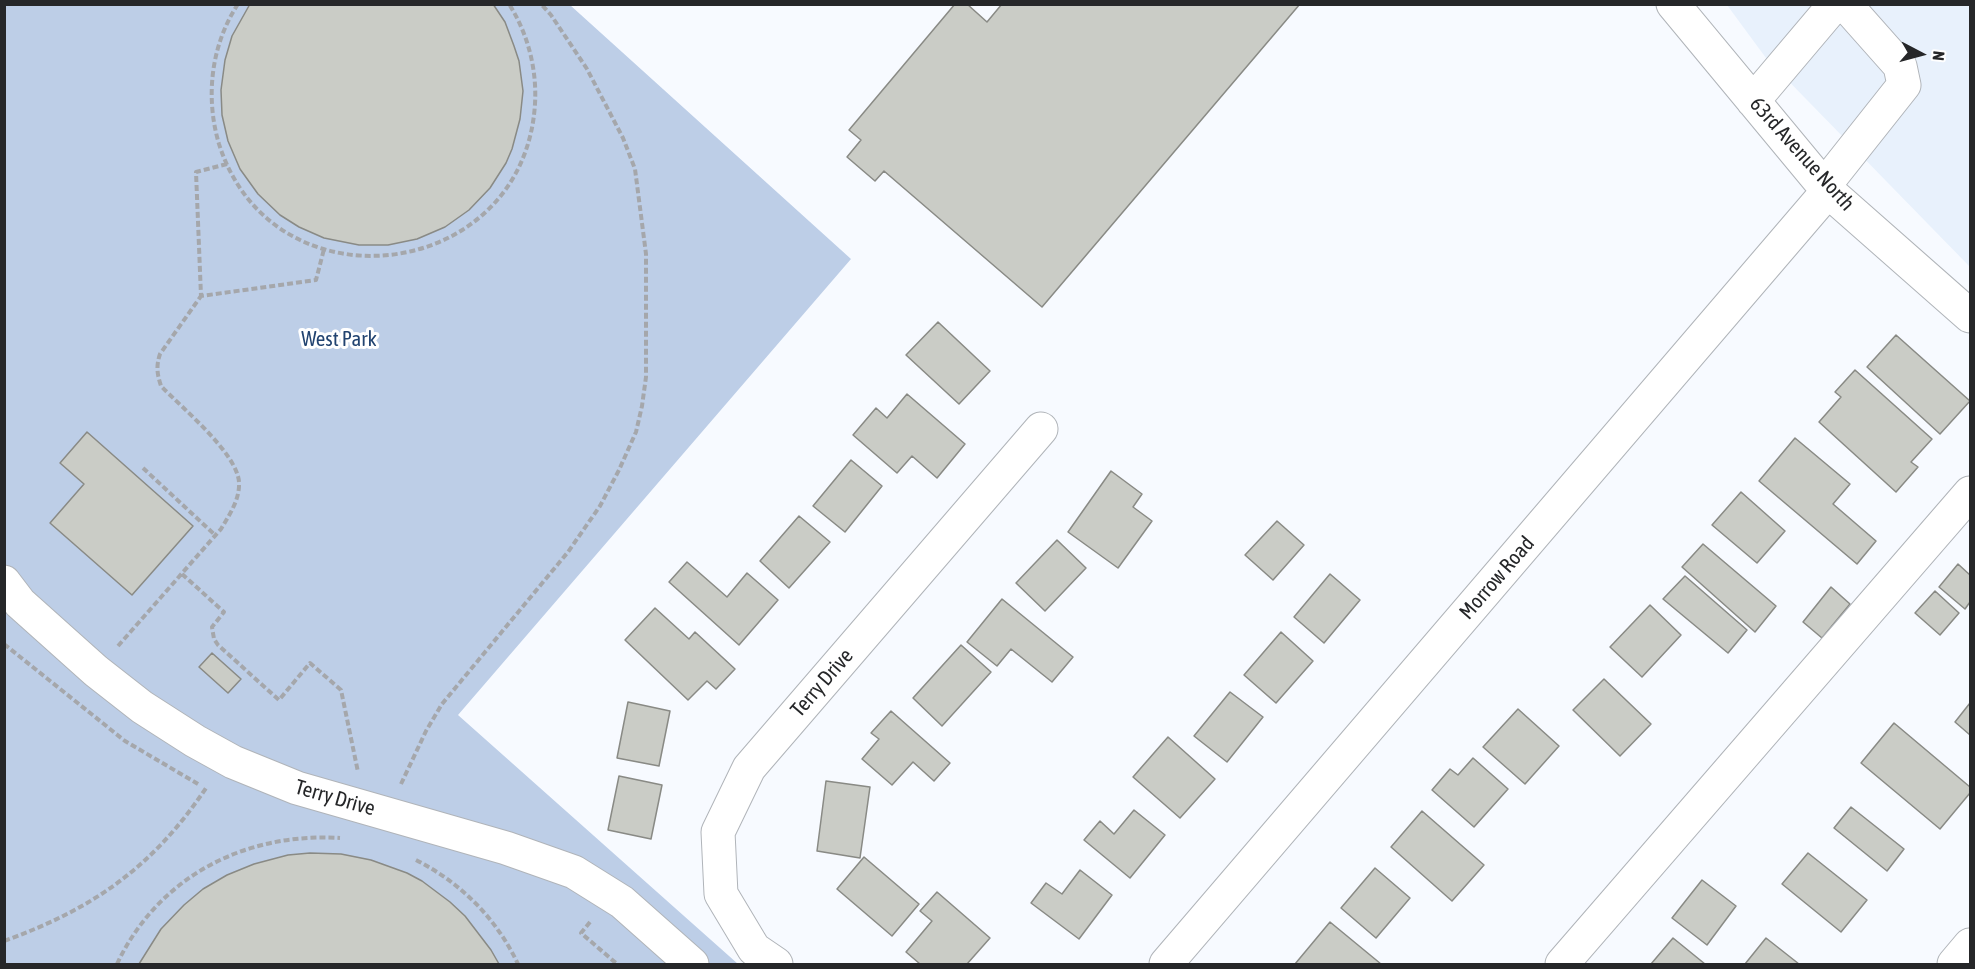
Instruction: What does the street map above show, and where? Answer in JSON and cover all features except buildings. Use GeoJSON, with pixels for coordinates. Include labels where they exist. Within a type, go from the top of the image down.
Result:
{"type":"FeatureCollection","features":[{"type":"Feature","properties":{"kind":"street","name":"63rd Avenue North"},"geometry":{"type":"LineString","coordinates":[[1673,4],[1826,188],[1971,316]]}},
{"type":"Feature","properties":{"kind":"street"},"geometry":{"type":"LineString","coordinates":[[1753,101],[1835,4]]}},
{"type":"Feature","properties":{"kind":"street","name":"Morrow Road"},"geometry":{"type":"LineString","coordinates":[[1166,964],[1826,188],[1904,85],[1900,66],[1845,4]]}},
{"type":"Feature","properties":{"kind":"street","name":"Terry Drive"},"geometry":{"type":"LineString","coordinates":[[776,964],[754,949],[721,894],[718,832],[749,768],[1041,429]]}},
{"type":"Feature","properties":{"kind":"street"},"geometry":{"type":"LineString","coordinates":[[1562,964],[1971,493]]}},
{"type":"Feature","properties":{"kind":"street","name":"Terry Drive"},"geometry":{"type":"LineString","coordinates":[[4,582],[20,603],[96,671],[142,707],[232,762],[297,788],[506,848],[574,872],[622,902],[692,964]]}},
{"type":"Feature","properties":{"kind":"street"},"geometry":{"type":"LineString","coordinates":[[1954,964],[1971,945]]}},
{"type":"Feature","properties":{"kind":"path"},"geometry":{"type":"LineString","coordinates":[[238,4],[220,41],[212,80],[213,117],[227,164],[243,190],[263,213],[291,234],[324,249],[366,256],[416,251],[440,242],[467,226],[485,212],[501,194],[524,155],[534,118],[536,95],[531,55],[525,35],[509,4]]}},
{"type":"Feature","properties":{"kind":"path"},"geometry":{"type":"LineString","coordinates":[[400,788],[407,768],[442,704],[568,552],[600,506],[632,441],[642,406],[646,377],[647,277],[642,214],[635,169],[623,138],[587,69],[551,15],[541,4]]}},
{"type":"Feature","properties":{"kind":"path"},"geometry":{"type":"LineString","coordinates":[[72,699],[215,535],[233,510],[238,495],[239,483],[234,463],[161,386],[157,364],[160,354],[201,296],[196,172],[227,164]]}},
{"type":"Feature","properties":{"kind":"path"},"geometry":{"type":"LineString","coordinates":[[201,296],[316,280],[324,249]]}},
{"type":"Feature","properties":{"kind":"path"},"geometry":{"type":"LineString","coordinates":[[143,468],[215,535]]}},
{"type":"Feature","properties":{"kind":"path"},"geometry":{"type":"LineString","coordinates":[[182,574],[224,612],[212,627],[214,639],[218,645],[279,700],[310,663],[341,690],[366,807]]}},
{"type":"Feature","properties":{"kind":"path"},"geometry":{"type":"LineString","coordinates":[[4,941],[69,915],[115,885],[156,851],[192,810],[206,788]]}},
{"type":"Feature","properties":{"kind":"path"},"geometry":{"type":"LineString","coordinates":[[117,964],[135,933],[159,904],[194,874],[208,866],[231,854],[267,842],[300,837],[348,839]]}},
{"type":"Feature","properties":{"kind":"path"},"geometry":{"type":"LineString","coordinates":[[413,858],[450,880],[474,902],[504,939],[518,964]]}},
{"type":"Feature","properties":{"kind":"shaded area"},"geometry":{"type":"Polygon","coordinates":[[[1727,5],[1970,5],[1970,267],[1766,58],[1727,5]]]}},
{"type":"Feature","properties":{"kind":"green space","name":"West Park"},"geometry":{"type":"Polygon","coordinates":[[[5,5],[570,5],[851,259],[458,715],[738,964],[5,964],[5,5]]]}}]}
